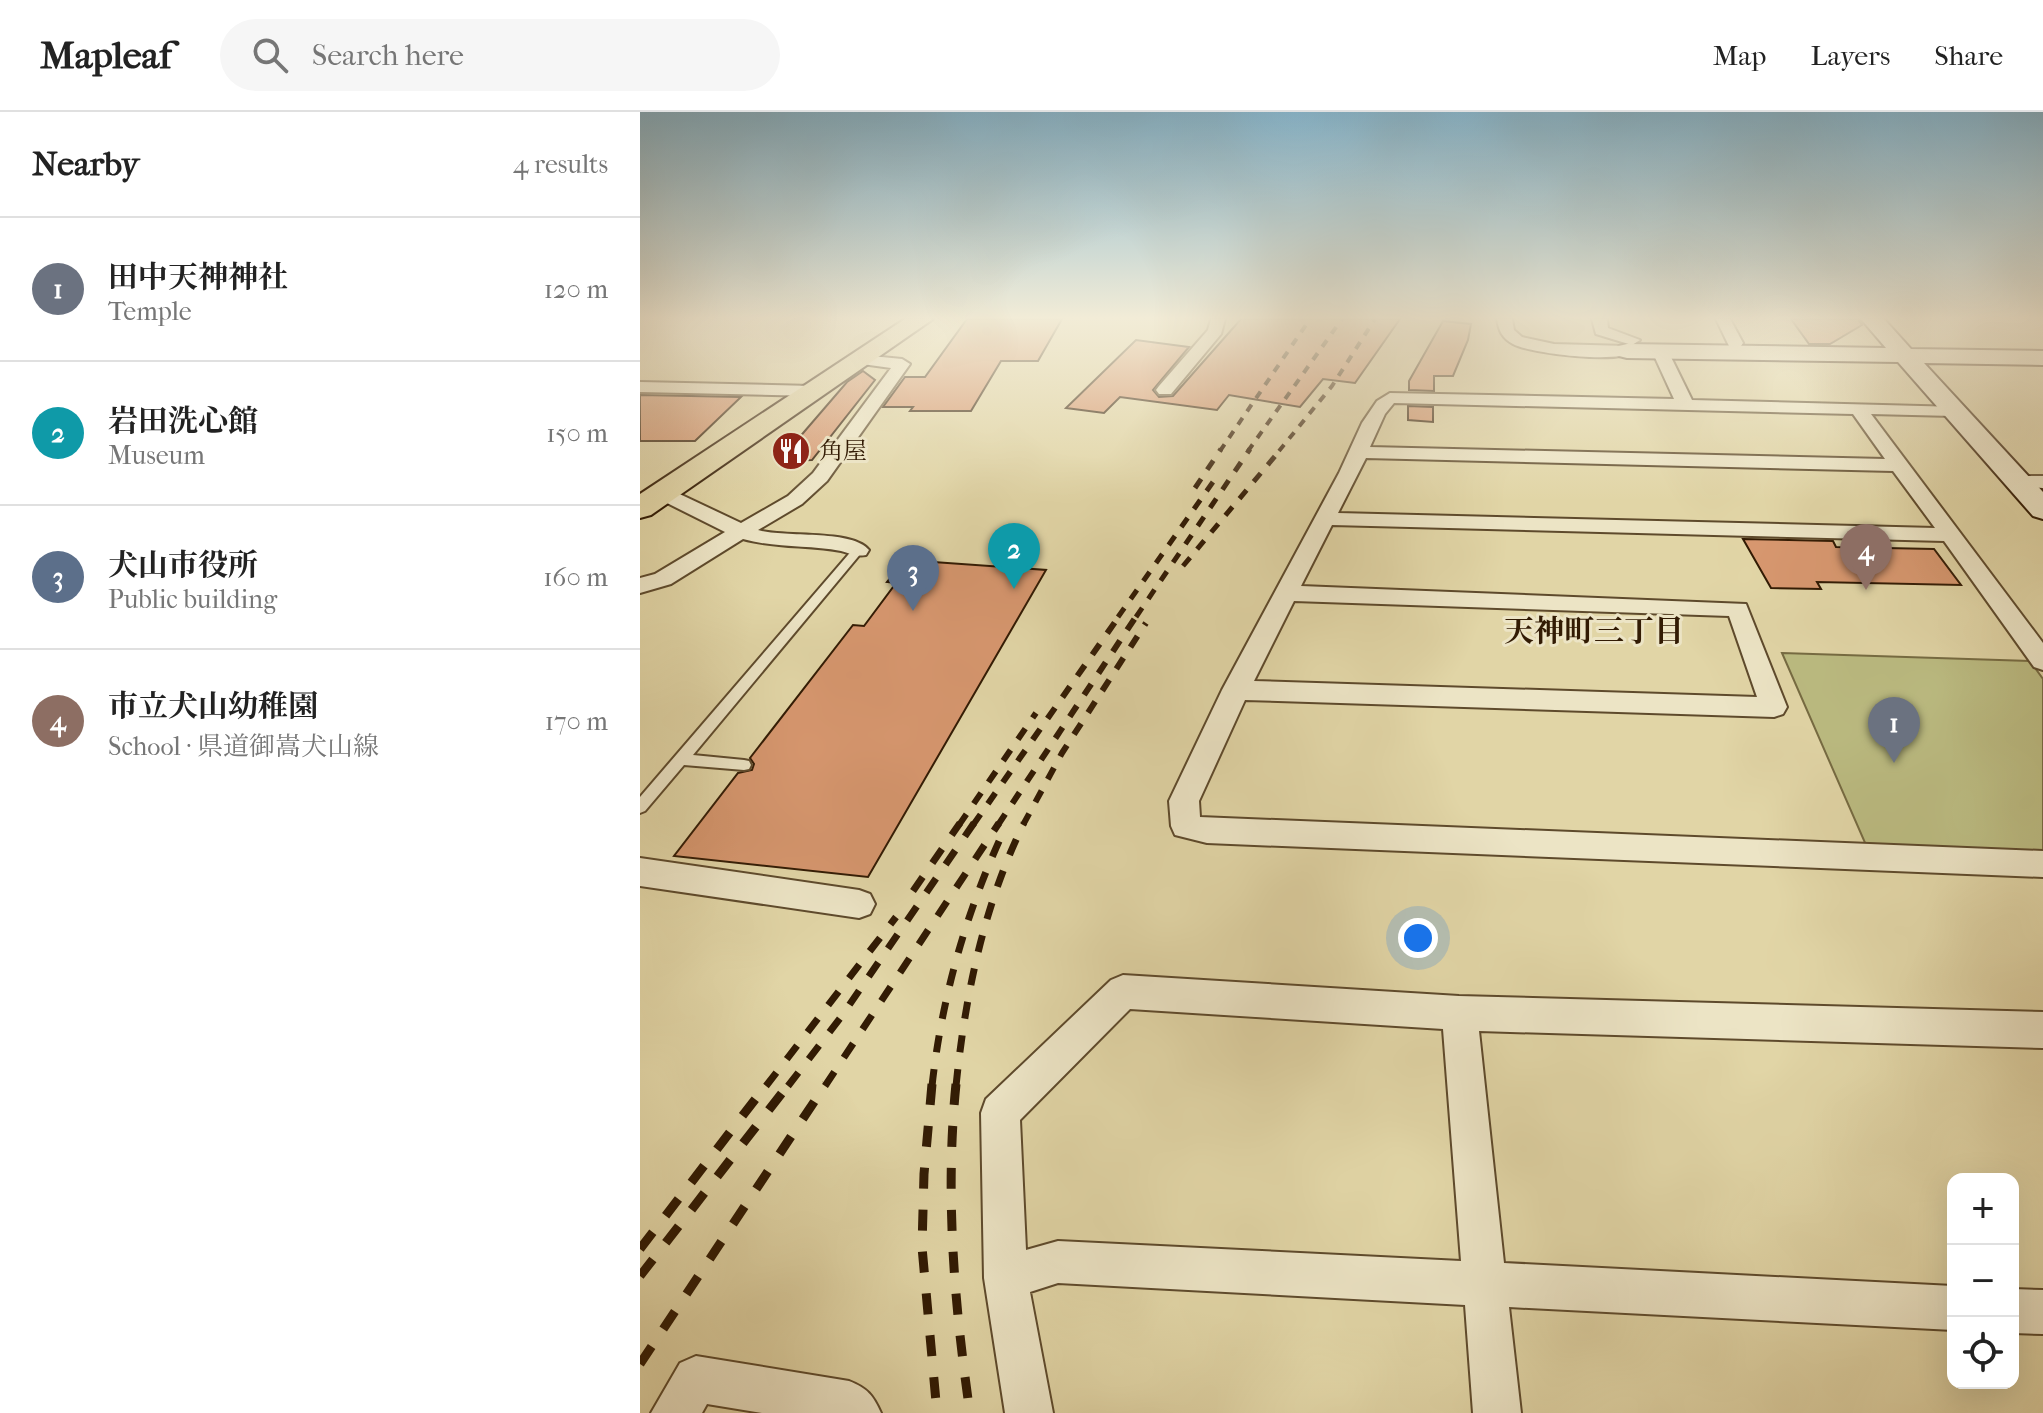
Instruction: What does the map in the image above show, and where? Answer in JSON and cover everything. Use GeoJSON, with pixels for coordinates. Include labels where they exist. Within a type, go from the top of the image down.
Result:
{"type":"FeatureCollection","features":[{"type":"Feature","properties":{"kind":"main road"},"geometry":{"type":"LineString","coordinates":[[651,500],[830,380]]}},
{"type":"Feature","properties":{"kind":"street"},"geometry":{"type":"LineString","coordinates":[[640,586],[663,579],[795,500],[820,477],[891,380]]}},
{"type":"Feature","properties":{"kind":"street"},"geometry":{"type":"LineString","coordinates":[[1165,390],[1174,380]]}},
{"type":"Feature","properties":{"kind":"street"},"geometry":{"type":"LineString","coordinates":[[1674,380],[1685,404]]}},
{"type":"Feature","properties":{"kind":"street"},"geometry":{"type":"LineString","coordinates":[[1926,380],[1953,411],[2031,482],[2043,510]]}},
{"type":"Feature","properties":{"kind":"street"},"geometry":{"type":"LineString","coordinates":[[640,387],[813,391]]}},
{"type":"Feature","properties":{"kind":"street"},"geometry":{"type":"LineString","coordinates":[[1953,411],[1390,398],[1381,404],[1360,452],[1235,690],[1184,801],[1186,826],[1207,831],[2043,864]]}},
{"type":"Feature","properties":{"kind":"street"},"geometry":{"type":"LineString","coordinates":[[1858,409],[2043,661]]}},
{"type":"Feature","properties":{"kind":"street"},"geometry":{"type":"LineString","coordinates":[[1360,452],[1899,465]]}},
{"type":"Feature","properties":{"kind":"street"},"geometry":{"type":"LineString","coordinates":[[651,500],[722,520],[740,532],[777,540],[847,545],[858,550]]}},
{"type":"Feature","properties":{"kind":"street"},"geometry":{"type":"LineString","coordinates":[[1324,519],[1950,535]]}},
{"type":"Feature","properties":{"kind":"street"},"geometry":{"type":"LineString","coordinates":[[1235,690],[1774,707],[1738,609],[1287,593]]}},
{"type":"Feature","properties":{"kind":"street"},"geometry":{"type":"LineString","coordinates":[[640,872],[859,904]]}},
{"type":"Feature","properties":{"kind":"street"},"geometry":{"type":"LineString","coordinates":[[1029,1413],[1006,1278],[1000,1113],[1123,992],[1459,1013],[2043,1030]]}},
{"type":"Feature","properties":{"kind":"street"},"geometry":{"type":"LineString","coordinates":[[1459,1013],[1497,1413]]}},
{"type":"Feature","properties":{"kind":"street"},"geometry":{"type":"LineString","coordinates":[[1006,1278],[1058,1262],[1947,1308]]}},
{"type":"Feature","properties":{"kind":"street"},"geometry":{"type":"LineString","coordinates":[[2019,1311],[2043,1312]]}},
{"type":"Feature","properties":{"kind":"street"},"geometry":{"type":"LineString","coordinates":[[675,1413],[696,1379],[849,1404],[857,1413]]}},
{"type":"Feature","properties":{"kind":"lane"},"geometry":{"type":"LineString","coordinates":[[640,807],[858,550]]}},
{"type":"Feature","properties":{"kind":"lane"},"geometry":{"type":"LineString","coordinates":[[683,759],[744,765]]}},
{"type":"Feature","properties":{"kind":"green space"},"geometry":{"type":"Polygon","coordinates":[[[1782,653],[2030,661],[2043,679],[2043,852],[1866,845],[1782,653]]]}},
{"type":"Feature","properties":{"kind":"building"},"geometry":{"type":"Polygon","coordinates":[[[875,380],[812,460],[779,461],[847,382],[875,380]]]}},
{"type":"Feature","properties":{"kind":"building"},"geometry":{"type":"Polygon","coordinates":[[[903,380],[990,380],[971,411],[910,411],[913,407],[883,407],[903,380]]]}},
{"type":"Feature","properties":{"kind":"building"},"geometry":{"type":"Polygon","coordinates":[[[1095,380],[1162,380],[1153,390],[1159,397],[1173,396],[1187,380],[1322,380],[1300,407],[1229,395],[1217,410],[1120,397],[1104,413],[1066,408],[1095,380]]]}},
{"type":"Feature","properties":{"kind":"building"},"geometry":{"type":"Polygon","coordinates":[[[1329,380],[1357,380],[1355,383],[1329,380]]]}},
{"type":"Feature","properties":{"kind":"building"},"geometry":{"type":"Polygon","coordinates":[[[1434,380],[1434,391],[1409,390],[1409,381],[1434,380]]]}},
{"type":"Feature","properties":{"kind":"building"},"geometry":{"type":"Polygon","coordinates":[[[640,395],[741,397],[695,441],[640,441],[640,395]]]}},
{"type":"Feature","properties":{"kind":"building"},"geometry":{"type":"Polygon","coordinates":[[[1408,406],[1433,407],[1433,422],[1408,420],[1408,406]]]}},
{"type":"Feature","properties":{"kind":"building"},"geometry":{"type":"Polygon","coordinates":[[[1743,539],[1833,541],[1836,547],[1934,549],[1961,585],[1817,582],[1821,589],[1771,588],[1743,539]]]}},
{"type":"Feature","properties":{"kind":"building"},"geometry":{"type":"Polygon","coordinates":[[[905,560],[1046,570],[868,877],[674,856],[738,773],[752,770],[754,764],[750,758],[853,625],[864,626],[896,583],[887,582],[905,560]]]}},
{"type":"Feature","properties":{"kind":"railway"},"geometry":{"type":"LineString","coordinates":[[1220,451],[1269,380]]}},
{"type":"Feature","properties":{"kind":"railway"},"geometry":{"type":"LineString","coordinates":[[1248,451],[1299,380]]}},
{"type":"Feature","properties":{"kind":"railway"},"geometry":{"type":"LineString","coordinates":[[1279,451],[1336,380]]}},
{"type":"Feature","properties":{"kind":"railway"},"geometry":{"type":"LineString","coordinates":[[1195,488],[1221,449]]}},
{"type":"Feature","properties":{"kind":"railway"},"geometry":{"type":"LineString","coordinates":[[1136,617],[1250,449]]}},
{"type":"Feature","properties":{"kind":"railway"},"geometry":{"type":"LineString","coordinates":[[1183,566],[1281,449]]}},
{"type":"Feature","properties":{"kind":"railway"},"geometry":{"type":"LineString","coordinates":[[1118,617],[1213,482]]}},
{"type":"Feature","properties":{"kind":"railway"},"geometry":{"type":"LineString","coordinates":[[973,825],[1120,615]]}},
{"type":"Feature","properties":{"kind":"railway"},"geometry":{"type":"LineString","coordinates":[[998,825],[1137,615]]}},
{"type":"Feature","properties":{"kind":"railway"},"geometry":{"type":"LineString","coordinates":[[1024,824],[1062,753],[1146,623]]}},
{"type":"Feature","properties":{"kind":"railway"},"geometry":{"type":"LineString","coordinates":[[959,825],[1036,713]]}},
{"type":"Feature","properties":{"kind":"railway"},"geometry":{"type":"LineString","coordinates":[[913,891],[960,823]]}},
{"type":"Feature","properties":{"kind":"railway"},"geometry":{"type":"LineString","coordinates":[[788,1086],[841,1017],[974,823]]}},
{"type":"Feature","properties":{"kind":"railway"},"geometry":{"type":"LineString","coordinates":[[825,1086],[999,823]]}},
{"type":"Feature","properties":{"kind":"railway"},"geometry":{"type":"LineString","coordinates":[[956,1086],[978,951],[998,886],[1024,824]]}},
{"type":"Feature","properties":{"kind":"railway"},"geometry":{"type":"LineString","coordinates":[[932,1086],[942,1019],[958,953],[979,889],[1006,826]]}},
{"type":"Feature","properties":{"kind":"railway"},"geometry":{"type":"LineString","coordinates":[[766,1086],[896,917]]}},
{"type":"Feature","properties":{"kind":"railway"},"geometry":{"type":"LineString","coordinates":[[640,1249],[767,1084]]}},
{"type":"Feature","properties":{"kind":"railway"},"geometry":{"type":"LineString","coordinates":[[640,1276],[789,1084]]}},
{"type":"Feature","properties":{"kind":"railway"},"geometry":{"type":"LineString","coordinates":[[640,1364],[826,1084]]}},
{"type":"Feature","properties":{"kind":"railway"},"geometry":{"type":"LineString","coordinates":[[932,1084],[924,1174],[922,1247],[937,1413]]}},
{"type":"Feature","properties":{"kind":"railway"},"geometry":{"type":"LineString","coordinates":[[956,1084],[951,1207],[960,1331],[970,1413]]}},
{"type":"Feature","properties":{"kind":"place","name":"角屋"},"geometry":{"type":"Point","coordinates":[791,451]}},
{"type":"Feature","properties":{"kind":"place","name":"岩田洗心館"},"geometry":{"type":"Point","coordinates":[1014,589]}},
{"type":"Feature","properties":{"kind":"place","name":"市立犬山幼稚園"},"geometry":{"type":"Point","coordinates":[1866,590]}},
{"type":"Feature","properties":{"kind":"place","name":"犬山市役所"},"geometry":{"type":"Point","coordinates":[913,611]}},
{"type":"Feature","properties":{"kind":"place","name":"田中天神神社"},"geometry":{"type":"Point","coordinates":[1894,763]}},
{"type":"Feature","properties":{"kind":"district","name":"天神町三丁目"},"geometry":{"type":"Point","coordinates":[1594,631]}}]}
